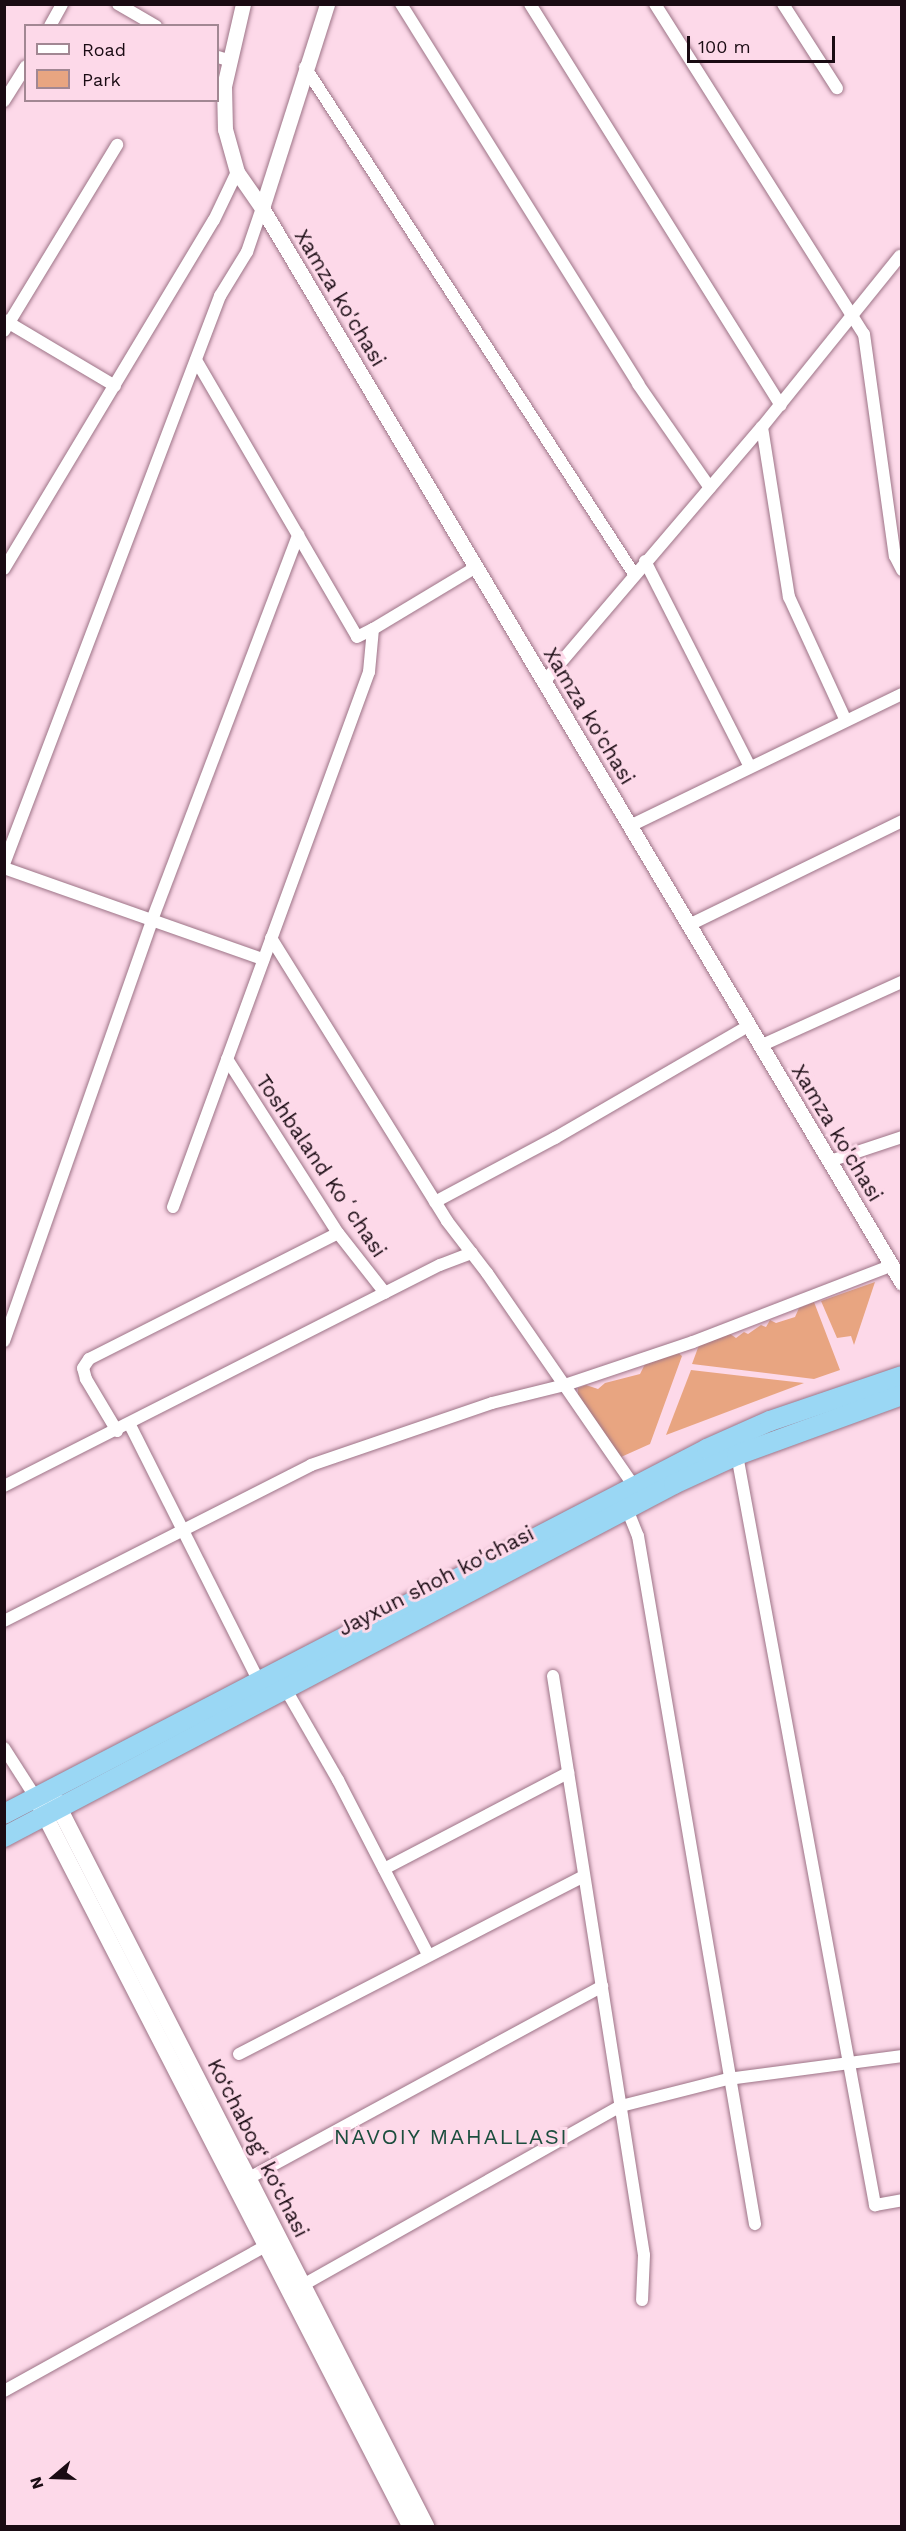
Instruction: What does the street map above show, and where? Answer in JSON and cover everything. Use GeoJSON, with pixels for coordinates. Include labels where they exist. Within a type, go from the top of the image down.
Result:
{"type":"FeatureCollection","features":[{"type":"Feature","properties":{"kind":"highway","name":"Jayxun shoh ko'chasi"},"geometry":{"type":"LineString","coordinates":[[4,1814],[633,1485],[770,1421],[902,1376]]}},
{"type":"Feature","properties":{"kind":"highway","name":"Jayxun shoh ko'chasi"},"geometry":{"type":"LineString","coordinates":[[4,1837],[627,1509],[737,1455],[902,1395]]}},
{"type":"Feature","properties":{"kind":"main road","name":"Ko‘chabog‘ ko‘chasi"},"geometry":{"type":"LineString","coordinates":[[43,1794],[273,2247],[410,2526]]}},
{"type":"Feature","properties":{"kind":"main road","name":"Ko‘chabog‘ ko‘chasi"},"geometry":{"type":"LineString","coordinates":[[177,2059],[249,2178],[273,2247],[303,2285],[426,2526]]}},
{"type":"Feature","properties":{"kind":"street"},"geometry":{"type":"LineString","coordinates":[[51,24],[62,4]]}},
{"type":"Feature","properties":{"kind":"street"},"geometry":{"type":"LineString","coordinates":[[118,4],[153,24]]}},
{"type":"Feature","properties":{"kind":"street","name":"Xamza ko'chasi"},"geometry":{"type":"LineString","coordinates":[[243,4],[223,58],[225,129],[237,172],[262,208],[748,1026],[899,1275]]}},
{"type":"Feature","properties":{"kind":"street"},"geometry":{"type":"LineString","coordinates":[[263,959],[4,866],[220,296],[247,252],[327,4]]}},
{"type":"Feature","properties":{"kind":"street"},"geometry":{"type":"LineString","coordinates":[[401,4],[638,384],[710,488]]}},
{"type":"Feature","properties":{"kind":"street"},"geometry":{"type":"LineString","coordinates":[[530,4],[781,405]]}},
{"type":"Feature","properties":{"kind":"street"},"geometry":{"type":"LineString","coordinates":[[655,4],[864,334],[896,556],[902,570]]}},
{"type":"Feature","properties":{"kind":"street"},"geometry":{"type":"LineString","coordinates":[[783,4],[837,88]]}},
{"type":"Feature","properties":{"kind":"street"},"geometry":{"type":"LineString","coordinates":[[305,67],[634,574]]}},
{"type":"Feature","properties":{"kind":"street"},"geometry":{"type":"LineString","coordinates":[[4,101],[24,69]]}},
{"type":"Feature","properties":{"kind":"street"},"geometry":{"type":"LineString","coordinates":[[115,386],[6,324],[117,145]]}},
{"type":"Feature","properties":{"kind":"street"},"geometry":{"type":"LineString","coordinates":[[4,569],[214,220],[237,172]]}},
{"type":"Feature","properties":{"kind":"street"},"geometry":{"type":"LineString","coordinates":[[544,682],[645,561],[762,428],[853,318],[900,256]]}},
{"type":"Feature","properties":{"kind":"street"},"geometry":{"type":"LineString","coordinates":[[196,360],[357,637],[476,567]]}},
{"type":"Feature","properties":{"kind":"street"},"geometry":{"type":"LineString","coordinates":[[762,428],[789,597],[846,721]]}},
{"type":"Feature","properties":{"kind":"street"},"geometry":{"type":"LineString","coordinates":[[4,1341],[152,920],[298,535]]}},
{"type":"Feature","properties":{"kind":"street"},"geometry":{"type":"LineString","coordinates":[[645,561],[750,767]]}},
{"type":"Feature","properties":{"kind":"street"},"geometry":{"type":"LineString","coordinates":[[173,1207],[369,672],[373,629]]}},
{"type":"Feature","properties":{"kind":"street"},"geometry":{"type":"LineString","coordinates":[[630,826],[902,694]]}},
{"type":"Feature","properties":{"kind":"street"},"geometry":{"type":"LineString","coordinates":[[689,926],[902,821]]}},
{"type":"Feature","properties":{"kind":"street"},"geometry":{"type":"LineString","coordinates":[[271,938],[435,1202],[633,1485]]}},
{"type":"Feature","properties":{"kind":"street"},"geometry":{"type":"LineString","coordinates":[[760,1046],[902,982]]}},
{"type":"Feature","properties":{"kind":"street"},"geometry":{"type":"LineString","coordinates":[[435,1202],[555,1138],[748,1026]]}},
{"type":"Feature","properties":{"kind":"street","name":"Toshbaland Koʻchasi"},"geometry":{"type":"LineString","coordinates":[[227,1059],[338,1233],[385,1293]]}},
{"type":"Feature","properties":{"kind":"street"},"geometry":{"type":"LineString","coordinates":[[830,1161],[902,1137]]}},
{"type":"Feature","properties":{"kind":"street"},"geometry":{"type":"LineString","coordinates":[[117,1431],[86,1379],[83,1368],[88,1359],[338,1233]]}},
{"type":"Feature","properties":{"kind":"street"},"geometry":{"type":"LineString","coordinates":[[4,1486],[130,1425],[385,1293],[472,1253]]}},
{"type":"Feature","properties":{"kind":"street"},"geometry":{"type":"LineString","coordinates":[[4,1621],[311,1465],[492,1403],[565,1385],[899,1275]]}},
{"type":"Feature","properties":{"kind":"street"},"geometry":{"type":"LineString","coordinates":[[130,1425],[258,1680]]}},
{"type":"Feature","properties":{"kind":"street"},"geometry":{"type":"LineString","coordinates":[[737,1455],[852,2065],[875,2205],[902,2200]]}},
{"type":"Feature","properties":{"kind":"street"},"geometry":{"type":"LineString","coordinates":[[627,1509],[638,1536],[728,2079],[755,2224]]}},
{"type":"Feature","properties":{"kind":"street"},"geometry":{"type":"LineString","coordinates":[[553,1676],[644,2255],[642,2300]]}},
{"type":"Feature","properties":{"kind":"street"},"geometry":{"type":"LineString","coordinates":[[285,1688],[429,1954]]}},
{"type":"Feature","properties":{"kind":"street"},"geometry":{"type":"LineString","coordinates":[[4,1748],[43,1794]]}},
{"type":"Feature","properties":{"kind":"street"},"geometry":{"type":"LineString","coordinates":[[384,1869],[568,1773]]}},
{"type":"Feature","properties":{"kind":"street"},"geometry":{"type":"LineString","coordinates":[[239,2054],[584,1875]]}},
{"type":"Feature","properties":{"kind":"street"},"geometry":{"type":"LineString","coordinates":[[249,2178],[602,1986]]}},
{"type":"Feature","properties":{"kind":"street"},"geometry":{"type":"LineString","coordinates":[[303,2285],[621,2106],[728,2079],[852,2065],[902,2056]]}},
{"type":"Feature","properties":{"kind":"street"},"geometry":{"type":"LineString","coordinates":[[4,2391],[273,2247]]}},
{"type":"Feature","properties":{"kind":"green space"},"geometry":{"type":"Polygon","coordinates":[[[875,1282],[854,1345],[851,1336],[837,1338],[821,1301],[875,1282]]]}},
{"type":"Feature","properties":{"kind":"green space"},"geometry":{"type":"Polygon","coordinates":[[[814,1302],[840,1370],[814,1379],[692,1364],[699,1345],[729,1333],[736,1338],[744,1332],[748,1334],[761,1325],[766,1327],[770,1320],[776,1323],[795,1317],[799,1308],[814,1302]]]}},
{"type":"Feature","properties":{"kind":"green space"},"geometry":{"type":"Polygon","coordinates":[[[676,1351],[682,1356],[650,1444],[621,1457],[578,1396],[578,1388],[586,1385],[598,1389],[605,1383],[640,1374],[646,1362],[676,1351]]]}},
{"type":"Feature","properties":{"kind":"green space"},"geometry":{"type":"Polygon","coordinates":[[[691,1370],[804,1383],[666,1435],[691,1370]]]}},
{"type":"Feature","properties":{"kind":"district","name":"NAVOIY MAHALLASI"},"geometry":{"type":"Point","coordinates":[451,2137]}}]}
